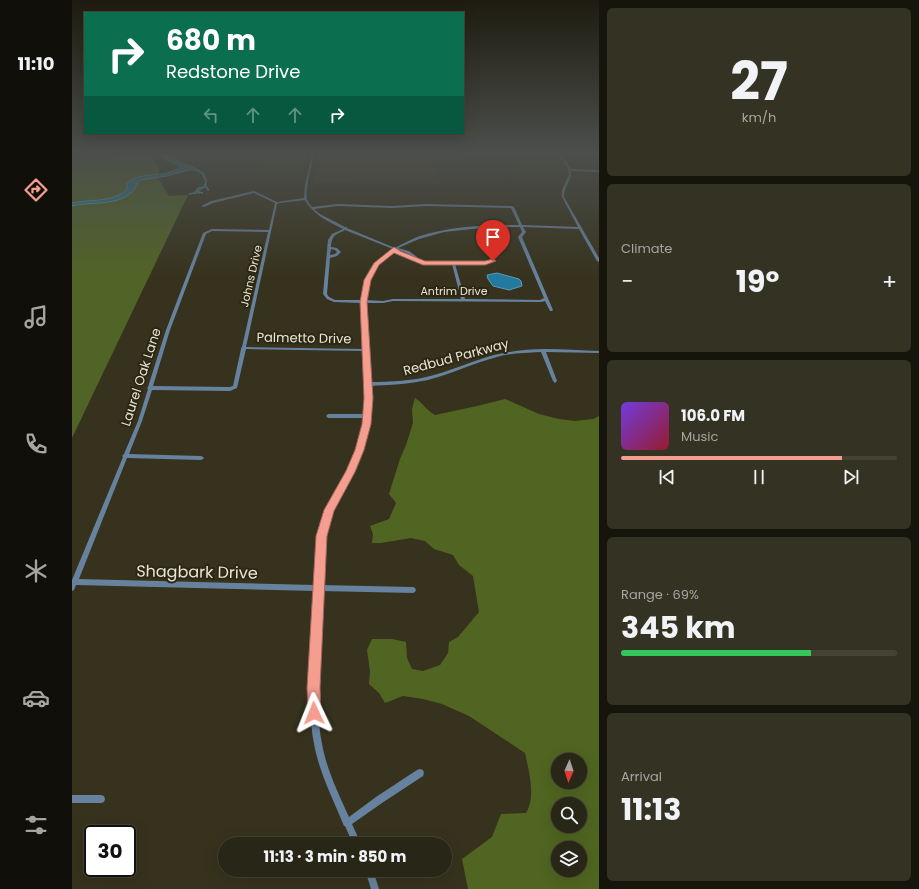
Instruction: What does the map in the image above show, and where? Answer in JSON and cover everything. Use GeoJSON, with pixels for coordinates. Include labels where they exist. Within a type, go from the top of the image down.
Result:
{"type":"FeatureCollection","features":[{"type":"Feature","properties":{"kind":"street"},"geometry":{"type":"LineString","coordinates":[[203,206],[212,202],[239,195]]}},
{"type":"Feature","properties":{"kind":"street"},"geometry":{"type":"LineString","coordinates":[[261,195],[277,203],[306,199]]}},
{"type":"Feature","properties":{"kind":"street"},"geometry":{"type":"LineString","coordinates":[[307,195],[306,199],[312,208],[325,218],[394,249],[397,252],[414,257],[423,263],[490,263],[493,261],[489,251]]}},
{"type":"Feature","properties":{"kind":"street"},"geometry":{"type":"LineString","coordinates":[[562,195],[599,261]]}},
{"type":"Feature","properties":{"kind":"street","name":"Johns Drive"},"geometry":{"type":"LineString","coordinates":[[149,388],[230,389],[235,387],[277,203]]}},
{"type":"Feature","properties":{"kind":"street"},"geometry":{"type":"LineString","coordinates":[[312,208],[338,205],[391,207],[508,206],[514,208],[524,232],[520,237],[551,310]]}},
{"type":"Feature","properties":{"kind":"street"},"geometry":{"type":"LineString","coordinates":[[354,837],[325,767],[320,750],[315,726],[314,688],[320,545],[325,521],[332,503],[350,472],[365,433],[367,416],[367,384],[363,302],[366,283],[377,264],[394,249],[428,236],[455,230],[487,227],[580,228]]}},
{"type":"Feature","properties":{"kind":"street"},"geometry":{"type":"LineString","coordinates":[[329,247],[336,249],[339,252],[336,255],[328,257],[329,247],[330,238],[346,228]]}},
{"type":"Feature","properties":{"kind":"street","name":"Laurel Oak Lane"},"geometry":{"type":"LineString","coordinates":[[73,585],[140,421],[168,330],[206,232],[215,230],[270,231]]}},
{"type":"Feature","properties":{"kind":"street","name":"Antrim Drive"},"geometry":{"type":"LineString","coordinates":[[328,257],[325,291],[326,297],[337,301],[541,301],[546,299]]}},
{"type":"Feature","properties":{"kind":"street"},"geometry":{"type":"LineString","coordinates":[[453,263],[463,300]]}},
{"type":"Feature","properties":{"kind":"street","name":"Palmetto Drive"},"geometry":{"type":"LineString","coordinates":[[243,348],[365,350]]}},
{"type":"Feature","properties":{"kind":"street"},"geometry":{"type":"LineString","coordinates":[[543,351],[555,381]]}},
{"type":"Feature","properties":{"kind":"street","name":"Redbud Parkway"},"geometry":{"type":"LineString","coordinates":[[367,384],[416,381],[438,376],[466,365],[499,355],[543,351],[599,352]]}},
{"type":"Feature","properties":{"kind":"street"},"geometry":{"type":"LineString","coordinates":[[328,416],[367,416]]}},
{"type":"Feature","properties":{"kind":"street"},"geometry":{"type":"LineString","coordinates":[[125,456],[201,458]]}},
{"type":"Feature","properties":{"kind":"street","name":"Shagbark Drive"},"geometry":{"type":"LineString","coordinates":[[73,585],[413,590]]}},
{"type":"Feature","properties":{"kind":"street"},"geometry":{"type":"LineString","coordinates":[[348,823],[379,800],[420,773]]}},
{"type":"Feature","properties":{"kind":"street"},"geometry":{"type":"LineString","coordinates":[[72,800],[101,799]]}},
{"type":"Feature","properties":{"kind":"street"},"geometry":{"type":"LineString","coordinates":[[371,877],[375,889]]}},
{"type":"Feature","properties":{"kind":"green space"},"geometry":{"type":"Polygon","coordinates":[[[72,195],[188,195],[72,438],[72,195]]]}},
{"type":"Feature","properties":{"kind":"green space"},"geometry":{"type":"Polygon","coordinates":[[[415,398],[435,415],[505,399],[539,414],[559,419],[575,421],[593,419],[599,416],[599,889],[468,889],[462,859],[492,837],[501,814],[526,813],[529,807],[531,799],[531,784],[525,753],[469,716],[442,704],[403,696],[385,703],[379,693],[369,684],[370,671],[367,650],[372,639],[392,639],[406,642],[407,658],[412,669],[423,671],[440,665],[448,653],[449,642],[458,637],[479,612],[473,576],[459,565],[453,555],[434,549],[425,541],[411,538],[372,543],[373,534],[370,526],[389,519],[396,503],[389,494],[413,423],[412,409],[415,398]]]}},
{"type":"Feature","properties":{"kind":"water"},"geometry":{"type":"Polygon","coordinates":[[[117,195],[127,195],[111,202],[72,206],[72,203],[117,195]]]}},
{"type":"Feature","properties":{"kind":"water"},"geometry":{"type":"Polygon","coordinates":[[[497,273],[519,279],[522,286],[509,290],[493,286],[487,275],[497,273]]]}},
{"type":"Feature","properties":{"kind":"route"},"geometry":{"type":"LineString","coordinates":[[314,713],[321,536],[329,510],[336,494],[350,472],[365,433],[368,398],[363,302],[364,289],[367,280],[377,264],[394,249],[397,252],[414,257],[423,263],[490,263],[493,261]]}}]}
